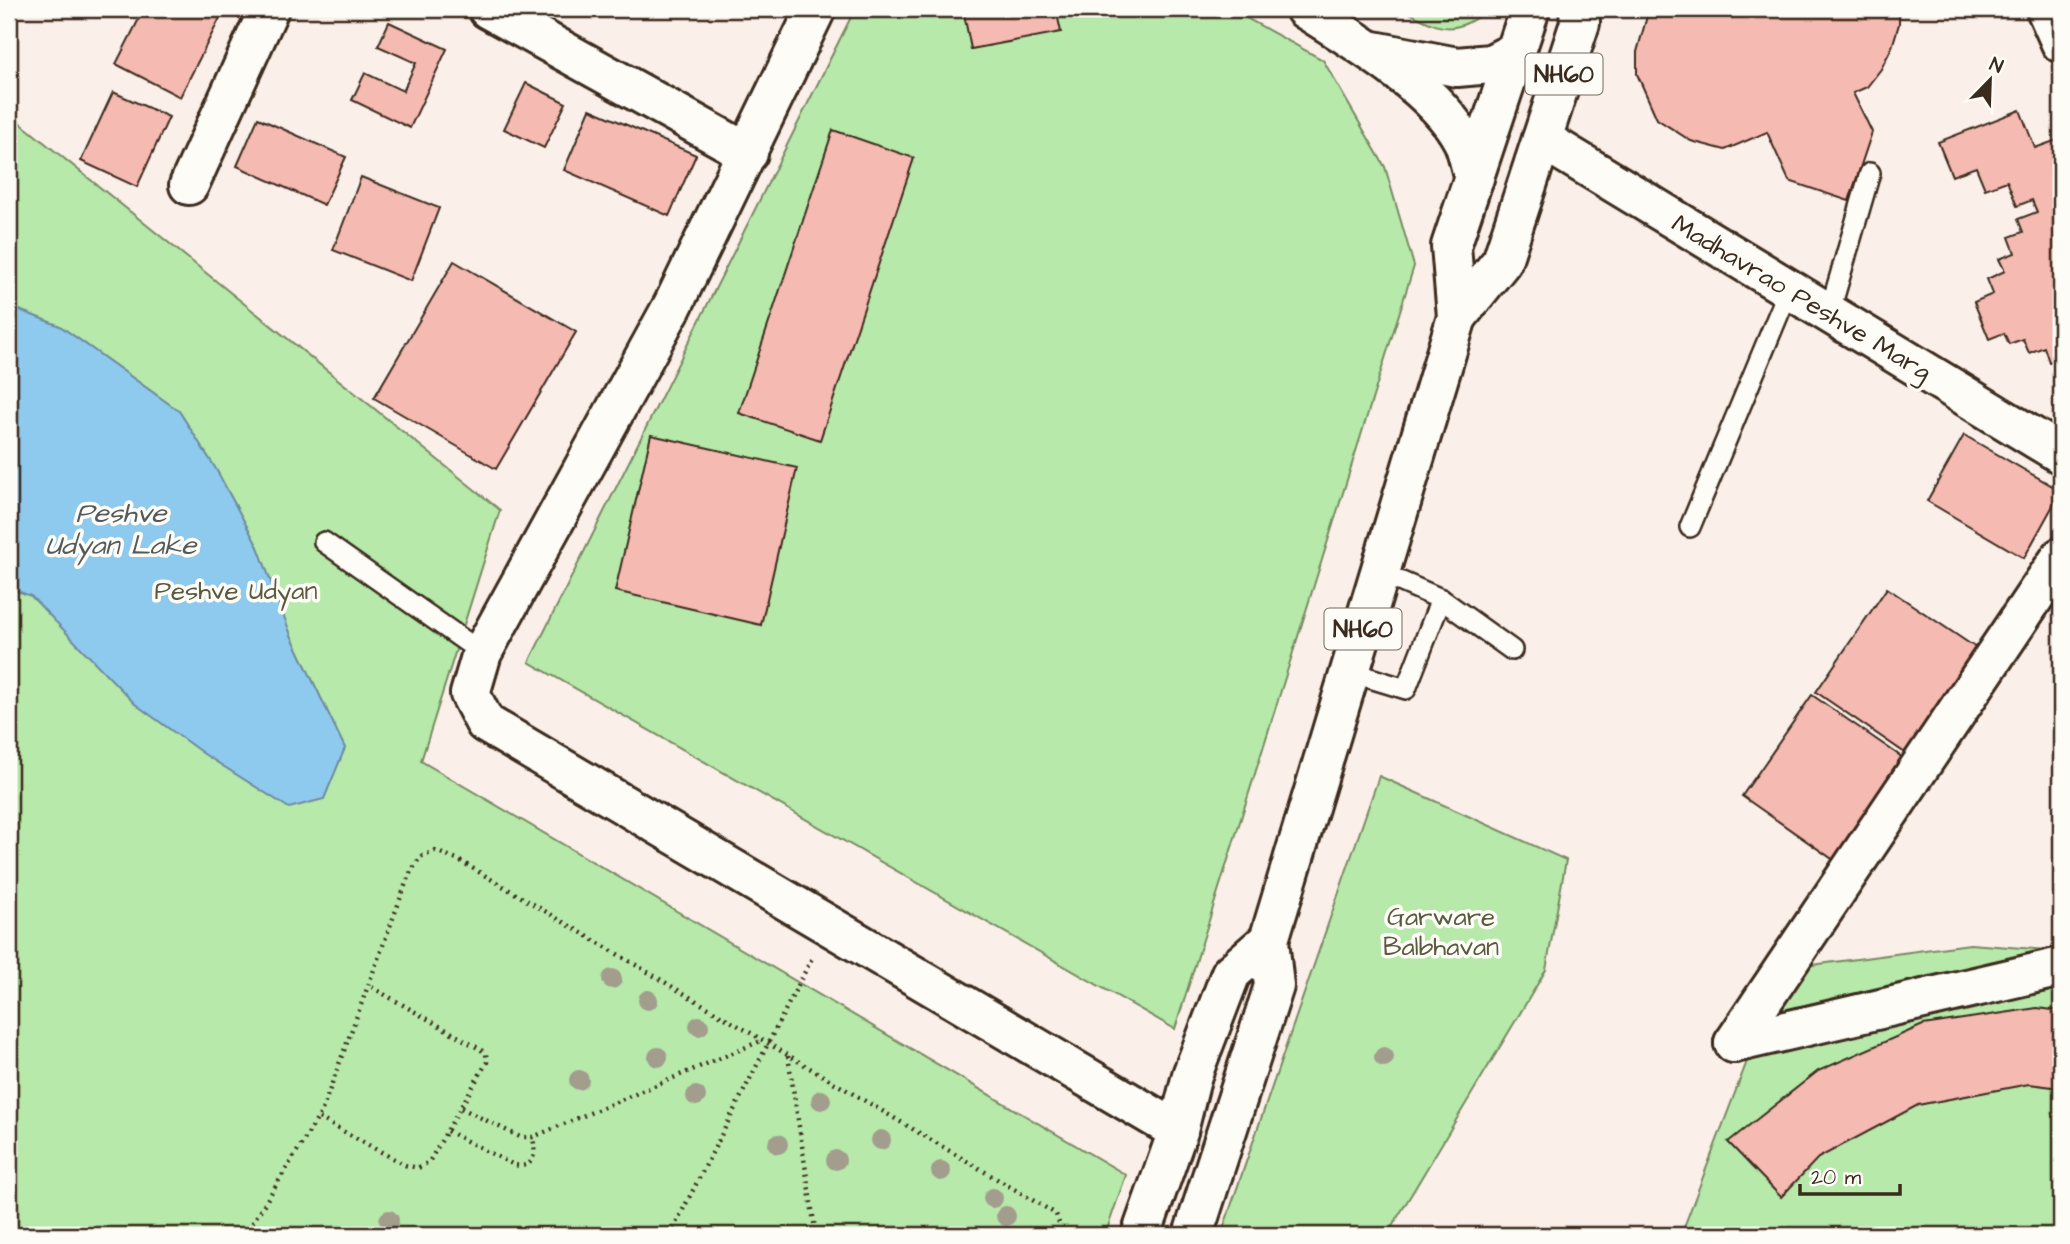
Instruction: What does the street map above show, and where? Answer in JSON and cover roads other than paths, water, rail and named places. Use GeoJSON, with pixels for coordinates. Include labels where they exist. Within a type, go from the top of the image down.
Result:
{"type":"FeatureCollection","features":[{"type":"Feature","properties":{"kind":"main road"},"geometry":{"type":"LineString","coordinates":[[189,185],[269,9]]}},
{"type":"Feature","properties":{"kind":"main road"},"geometry":{"type":"LineString","coordinates":[[488,9],[748,153]]}},
{"type":"Feature","properties":{"kind":"main road"},"geometry":{"type":"LineString","coordinates":[[816,9],[673,305],[482,653],[470,694],[485,723],[1178,1130]]}},
{"type":"Feature","properties":{"kind":"main road"},"geometry":{"type":"LineString","coordinates":[[1305,9],[1368,50],[1443,111],[1464,142],[1474,178]]}},
{"type":"Feature","properties":{"kind":"main road","name":"NH60"},"geometry":{"type":"LineString","coordinates":[[1193,1235],[1274,986],[1269,940],[1457,317],[1451,246],[1530,9]]}},
{"type":"Feature","properties":{"kind":"main road","name":"NH60"},"geometry":{"type":"LineString","coordinates":[[1457,317],[1502,261],[1580,23],[1579,9]]}},
{"type":"Feature","properties":{"kind":"main road"},"geometry":{"type":"LineString","coordinates":[[2046,9],[2061,43]]}},
{"type":"Feature","properties":{"kind":"main road"},"geometry":{"type":"LineString","coordinates":[[1368,50],[1457,67],[1491,64],[1516,51]]}},
{"type":"Feature","properties":{"kind":"main road","name":"Madhavrao Peshve Marg"},"geometry":{"type":"LineString","coordinates":[[1542,139],[2061,454]]}},
{"type":"Feature","properties":{"kind":"main road"},"geometry":{"type":"LineString","coordinates":[[2061,557],[1734,1043],[2061,967]]}},
{"type":"Feature","properties":{"kind":"main road"},"geometry":{"type":"LineString","coordinates":[[1141,1235],[1178,1130],[1192,1075],[1231,973],[1269,940]]}},
{"type":"Feature","properties":{"kind":"lane"},"geometry":{"type":"LineString","coordinates":[[1829,314],[1870,173]]}},
{"type":"Feature","properties":{"kind":"lane"},"geometry":{"type":"LineString","coordinates":[[1690,527],[1789,289]]}},
{"type":"Feature","properties":{"kind":"lane"},"geometry":{"type":"LineString","coordinates":[[324,542],[482,653]]}},
{"type":"Feature","properties":{"kind":"lane"},"geometry":{"type":"LineString","coordinates":[[1381,573],[1441,599],[1512,650]]}},
{"type":"Feature","properties":{"kind":"lane"},"geometry":{"type":"LineString","coordinates":[[1350,672],[1406,689],[1441,599]]}},
{"type":"Feature","properties":{"kind":"water","name":"Peshve Udyan Lake"},"geometry":{"type":"Polygon","coordinates":[[[9,306],[60,326],[179,411],[216,469],[258,547],[291,635],[345,748],[324,799],[289,808],[204,754],[135,704],[31,596],[9,588],[9,306]]]}},
{"type":"Feature","properties":{"kind":"park label","name":"Peshve Udyan"},"geometry":{"type":"Point","coordinates":[236,590]}},
{"type":"Feature","properties":{"kind":"park label","name":"Garware Balbhavan"},"geometry":{"type":"Point","coordinates":[1441,931]}}]}
